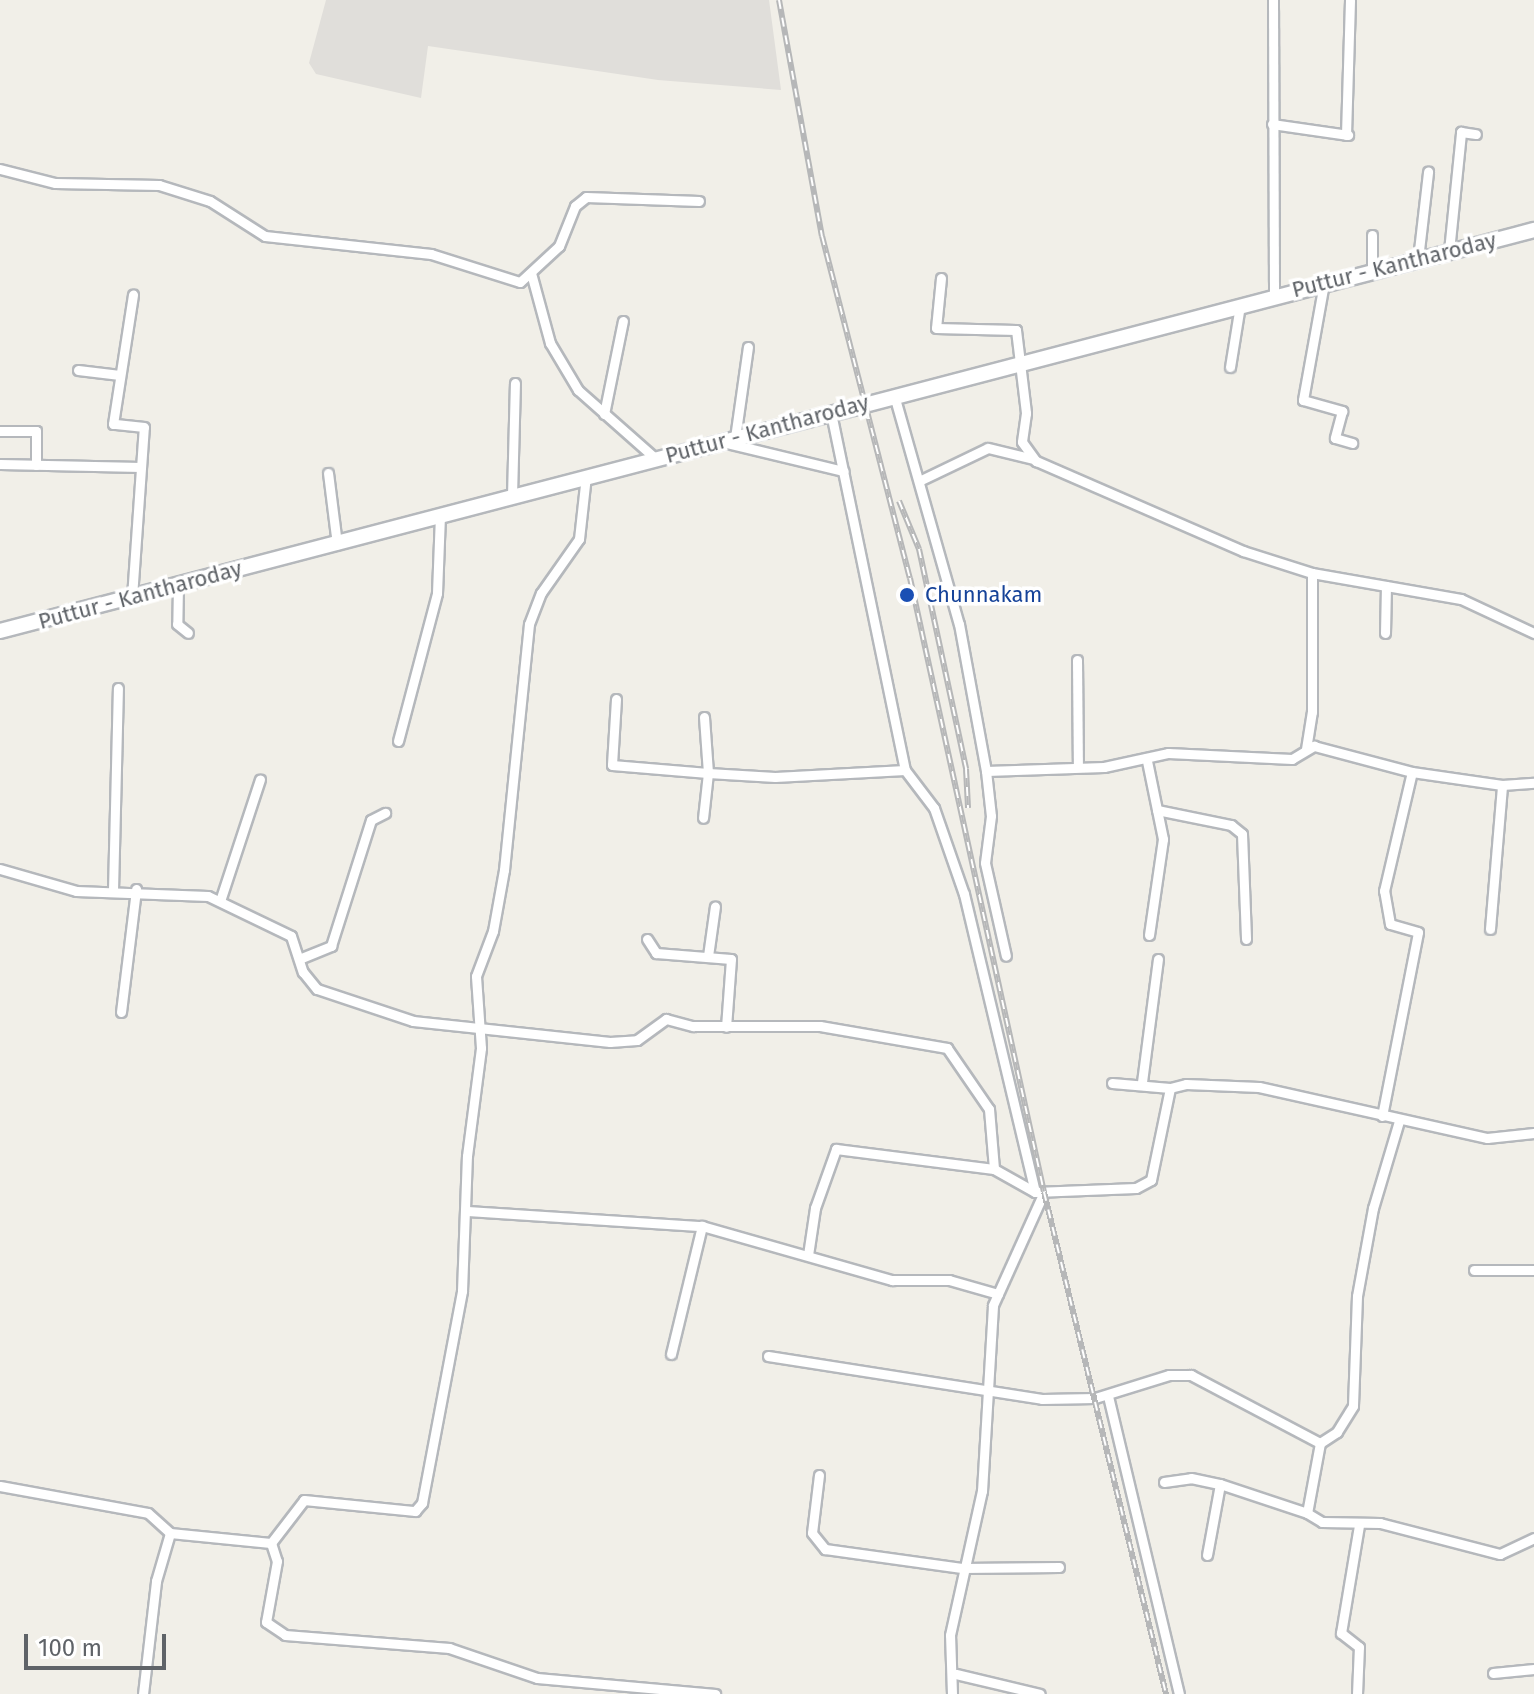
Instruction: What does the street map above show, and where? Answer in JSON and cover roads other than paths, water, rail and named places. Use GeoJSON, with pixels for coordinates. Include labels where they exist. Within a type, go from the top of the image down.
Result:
{"type":"FeatureCollection","features":[{"type":"Feature","properties":{"kind":"main road","name":"Puttur - Kantharoday"},"geometry":{"type":"LineString","coordinates":[[0,631],[1534,230]]}},
{"type":"Feature","properties":{"kind":"street"},"geometry":{"type":"LineString","coordinates":[[1273,0],[1274,296]]}},
{"type":"Feature","properties":{"kind":"street"},"geometry":{"type":"LineString","coordinates":[[1272,124],[1347,135],[1350,0]]}},
{"type":"Feature","properties":{"kind":"street"},"geometry":{"type":"LineString","coordinates":[[1449,251],[1461,132],[1476,134]]}},
{"type":"Feature","properties":{"kind":"street"},"geometry":{"type":"LineString","coordinates":[[0,169],[55,183],[159,185],[210,201],[265,236],[431,254],[520,282],[559,246],[575,206],[586,197],[699,201]]}},
{"type":"Feature","properties":{"kind":"street"},"geometry":{"type":"LineString","coordinates":[[1418,259],[1428,172]]}},
{"type":"Feature","properties":{"kind":"street"},"geometry":{"type":"LineString","coordinates":[[1372,235],[1372,270]]}},
{"type":"Feature","properties":{"kind":"street"},"geometry":{"type":"LineString","coordinates":[[531,273],[550,343],[578,390],[656,459]]}},
{"type":"Feature","properties":{"kind":"street"},"geometry":{"type":"LineString","coordinates":[[941,278],[936,328],[1016,330],[1026,413],[1022,442],[1036,461]]}},
{"type":"Feature","properties":{"kind":"street"},"geometry":{"type":"LineString","coordinates":[[1324,283],[1303,400],[1342,411],[1335,438],[1352,443]]}},
{"type":"Feature","properties":{"kind":"street"},"geometry":{"type":"LineString","coordinates":[[132,597],[144,427],[113,424],[133,295]]}},
{"type":"Feature","properties":{"kind":"street"},"geometry":{"type":"LineString","coordinates":[[1230,367],[1240,305]]}},
{"type":"Feature","properties":{"kind":"street"},"geometry":{"type":"LineString","coordinates":[[604,414],[623,321]]}},
{"type":"Feature","properties":{"kind":"street"},"geometry":{"type":"LineString","coordinates":[[748,347],[728,439],[844,471]]}},
{"type":"Feature","properties":{"kind":"street"},"geometry":{"type":"LineString","coordinates":[[78,370],[120,375]]}},
{"type":"Feature","properties":{"kind":"street"},"geometry":{"type":"LineString","coordinates":[[512,496],[515,383]]}},
{"type":"Feature","properties":{"kind":"street"},"geometry":{"type":"LineString","coordinates":[[894,395],[959,624],[986,771],[991,816],[985,863],[1006,956]]}},
{"type":"Feature","properties":{"kind":"street"},"geometry":{"type":"LineString","coordinates":[[831,413],[905,770],[934,808],[964,894],[1039,1192],[998,1294],[984,1392],[982,1491],[962,1568],[950,1635],[956,1674],[952,1694]]}},
{"type":"Feature","properties":{"kind":"street"},"geometry":{"type":"LineString","coordinates":[[0,431],[36,431],[36,465]]}},
{"type":"Feature","properties":{"kind":"street"},"geometry":{"type":"LineString","coordinates":[[919,481],[988,448],[1036,461],[1243,551],[1312,573],[1461,599],[1534,633]]}},
{"type":"Feature","properties":{"kind":"street"},"geometry":{"type":"LineString","coordinates":[[0,464],[141,467]]}},
{"type":"Feature","properties":{"kind":"street"},"geometry":{"type":"LineString","coordinates":[[328,473],[337,544]]}},
{"type":"Feature","properties":{"kind":"street"},"geometry":{"type":"LineString","coordinates":[[271,1543],[304,1500],[415,1511],[422,1503],[462,1291],[480,1028],[476,976],[493,931],[504,870],[529,624],[541,593],[579,539],[586,476]]}},
{"type":"Feature","properties":{"kind":"street"},"geometry":{"type":"LineString","coordinates":[[398,741],[437,593],[440,516]]}},
{"type":"Feature","properties":{"kind":"street"},"geometry":{"type":"LineString","coordinates":[[1306,749],[1312,712],[1312,573]]}},
{"type":"Feature","properties":{"kind":"street"},"geometry":{"type":"LineString","coordinates":[[178,585],[177,624],[188,633]]}},
{"type":"Feature","properties":{"kind":"street"},"geometry":{"type":"LineString","coordinates":[[1385,633],[1386,586]]}},
{"type":"Feature","properties":{"kind":"street"},"geometry":{"type":"LineString","coordinates":[[1077,660],[1078,767]]}},
{"type":"Feature","properties":{"kind":"street"},"geometry":{"type":"LineString","coordinates":[[113,890],[118,688]]}},
{"type":"Feature","properties":{"kind":"street"},"geometry":{"type":"LineString","coordinates":[[616,699],[612,765],[775,777],[905,770]]}},
{"type":"Feature","properties":{"kind":"street"},"geometry":{"type":"LineString","coordinates":[[703,818],[708,773],[704,717]]}},
{"type":"Feature","properties":{"kind":"street"},"geometry":{"type":"LineString","coordinates":[[986,771],[1147,761],[1168,753],[1292,759],[1314,746],[1412,772],[1502,785],[1534,783]]}},
{"type":"Feature","properties":{"kind":"street"},"geometry":{"type":"LineString","coordinates":[[1147,761],[1163,839],[1149,935]]}},
{"type":"Feature","properties":{"kind":"street"},"geometry":{"type":"LineString","coordinates":[[1382,1116],[1418,932],[1390,924],[1384,891],[1412,772]]}},
{"type":"Feature","properties":{"kind":"street"},"geometry":{"type":"LineString","coordinates":[[220,901],[260,779]]}},
{"type":"Feature","properties":{"kind":"street"},"geometry":{"type":"LineString","coordinates":[[1490,929],[1502,785]]}},
{"type":"Feature","properties":{"kind":"street"},"geometry":{"type":"LineString","coordinates":[[1157,810],[1231,825],[1242,834],[1246,939]]}},
{"type":"Feature","properties":{"kind":"street"},"geometry":{"type":"LineString","coordinates":[[299,959],[331,946],[371,820],[385,813]]}},
{"type":"Feature","properties":{"kind":"street"},"geometry":{"type":"LineString","coordinates":[[0,869],[76,891],[136,889],[220,901],[291,936],[299,959],[317,989],[413,1021],[610,1042],[637,1040],[666,1019],[726,1027],[820,1026],[947,1048],[989,1109],[994,1169]]}},
{"type":"Feature","properties":{"kind":"street"},"geometry":{"type":"LineString","coordinates":[[121,1012],[136,889]]}},
{"type":"Feature","properties":{"kind":"street"},"geometry":{"type":"LineString","coordinates":[[708,956],[715,906]]}},
{"type":"Feature","properties":{"kind":"street"},"geometry":{"type":"LineString","coordinates":[[647,939],[656,953],[731,959],[733,967],[726,1027]]}},
{"type":"Feature","properties":{"kind":"street"},"geometry":{"type":"LineString","coordinates":[[1142,1082],[1158,959]]}},
{"type":"Feature","properties":{"kind":"street"},"geometry":{"type":"LineString","coordinates":[[1112,1083],[1142,1082],[1170,1088],[1259,1087],[1399,1121],[1487,1138],[1534,1133]]}},
{"type":"Feature","properties":{"kind":"street"},"geometry":{"type":"LineString","coordinates":[[808,1255],[815,1208],[836,1149],[994,1169],[1039,1192],[1145,1185],[1170,1088]]}},
{"type":"Feature","properties":{"kind":"street"},"geometry":{"type":"LineString","coordinates":[[1307,1513],[1320,1443],[1337,1432],[1353,1406],[1357,1296],[1373,1208],[1399,1121]]}},
{"type":"Feature","properties":{"kind":"street"},"geometry":{"type":"LineString","coordinates":[[468,1211],[702,1226],[892,1280],[949,1280],[998,1294]]}},
{"type":"Feature","properties":{"kind":"street"},"geometry":{"type":"LineString","coordinates":[[671,1354],[702,1226]]}},
{"type":"Feature","properties":{"kind":"street"},"geometry":{"type":"LineString","coordinates":[[1474,1270],[1534,1270]]}},
{"type":"Feature","properties":{"kind":"street"},"geometry":{"type":"LineString","coordinates":[[768,1356],[984,1392],[1108,1396],[1169,1375],[1191,1375],[1320,1443]]}},
{"type":"Feature","properties":{"kind":"street"},"geometry":{"type":"LineString","coordinates":[[1108,1396],[1179,1694]]}},
{"type":"Feature","properties":{"kind":"street"},"geometry":{"type":"LineString","coordinates":[[819,1475],[815,1542],[962,1568],[1059,1567]]}},
{"type":"Feature","properties":{"kind":"street"},"geometry":{"type":"LineString","coordinates":[[1164,1482],[1191,1478],[1220,1484],[1307,1513],[1322,1522],[1380,1523],[1500,1554],[1534,1538]]}},
{"type":"Feature","properties":{"kind":"street"},"geometry":{"type":"LineString","coordinates":[[1207,1555],[1220,1484]]}},
{"type":"Feature","properties":{"kind":"street"},"geometry":{"type":"LineString","coordinates":[[0,1486],[148,1513],[170,1533],[271,1543]]}},
{"type":"Feature","properties":{"kind":"street"},"geometry":{"type":"LineString","coordinates":[[1357,1694],[1359,1647],[1341,1633],[1359,1525]]}},
{"type":"Feature","properties":{"kind":"street"},"geometry":{"type":"LineString","coordinates":[[143,1694],[156,1581],[170,1533]]}},
{"type":"Feature","properties":{"kind":"street"},"geometry":{"type":"LineString","coordinates":[[271,1543],[277,1561],[266,1622],[285,1635],[449,1648],[537,1678],[715,1694]]}},
{"type":"Feature","properties":{"kind":"street"},"geometry":{"type":"LineString","coordinates":[[1493,1673],[1534,1669]]}},
{"type":"Feature","properties":{"kind":"street"},"geometry":{"type":"LineString","coordinates":[[956,1674],[1040,1694]]}},
{"type":"Feature","properties":{"kind":"railway"},"geometry":{"type":"LineString","coordinates":[[779,0],[822,236],[910,578],[1044,1192],[1166,1694]]}},
{"type":"Feature","properties":{"kind":"railway"},"geometry":{"type":"LineString","coordinates":[[899,501],[919,549],[966,769],[968,808]]}},
{"type":"Feature","properties":{"kind":"place","name":"Chunnakam"},"geometry":{"type":"Point","coordinates":[907,595]}}]}
